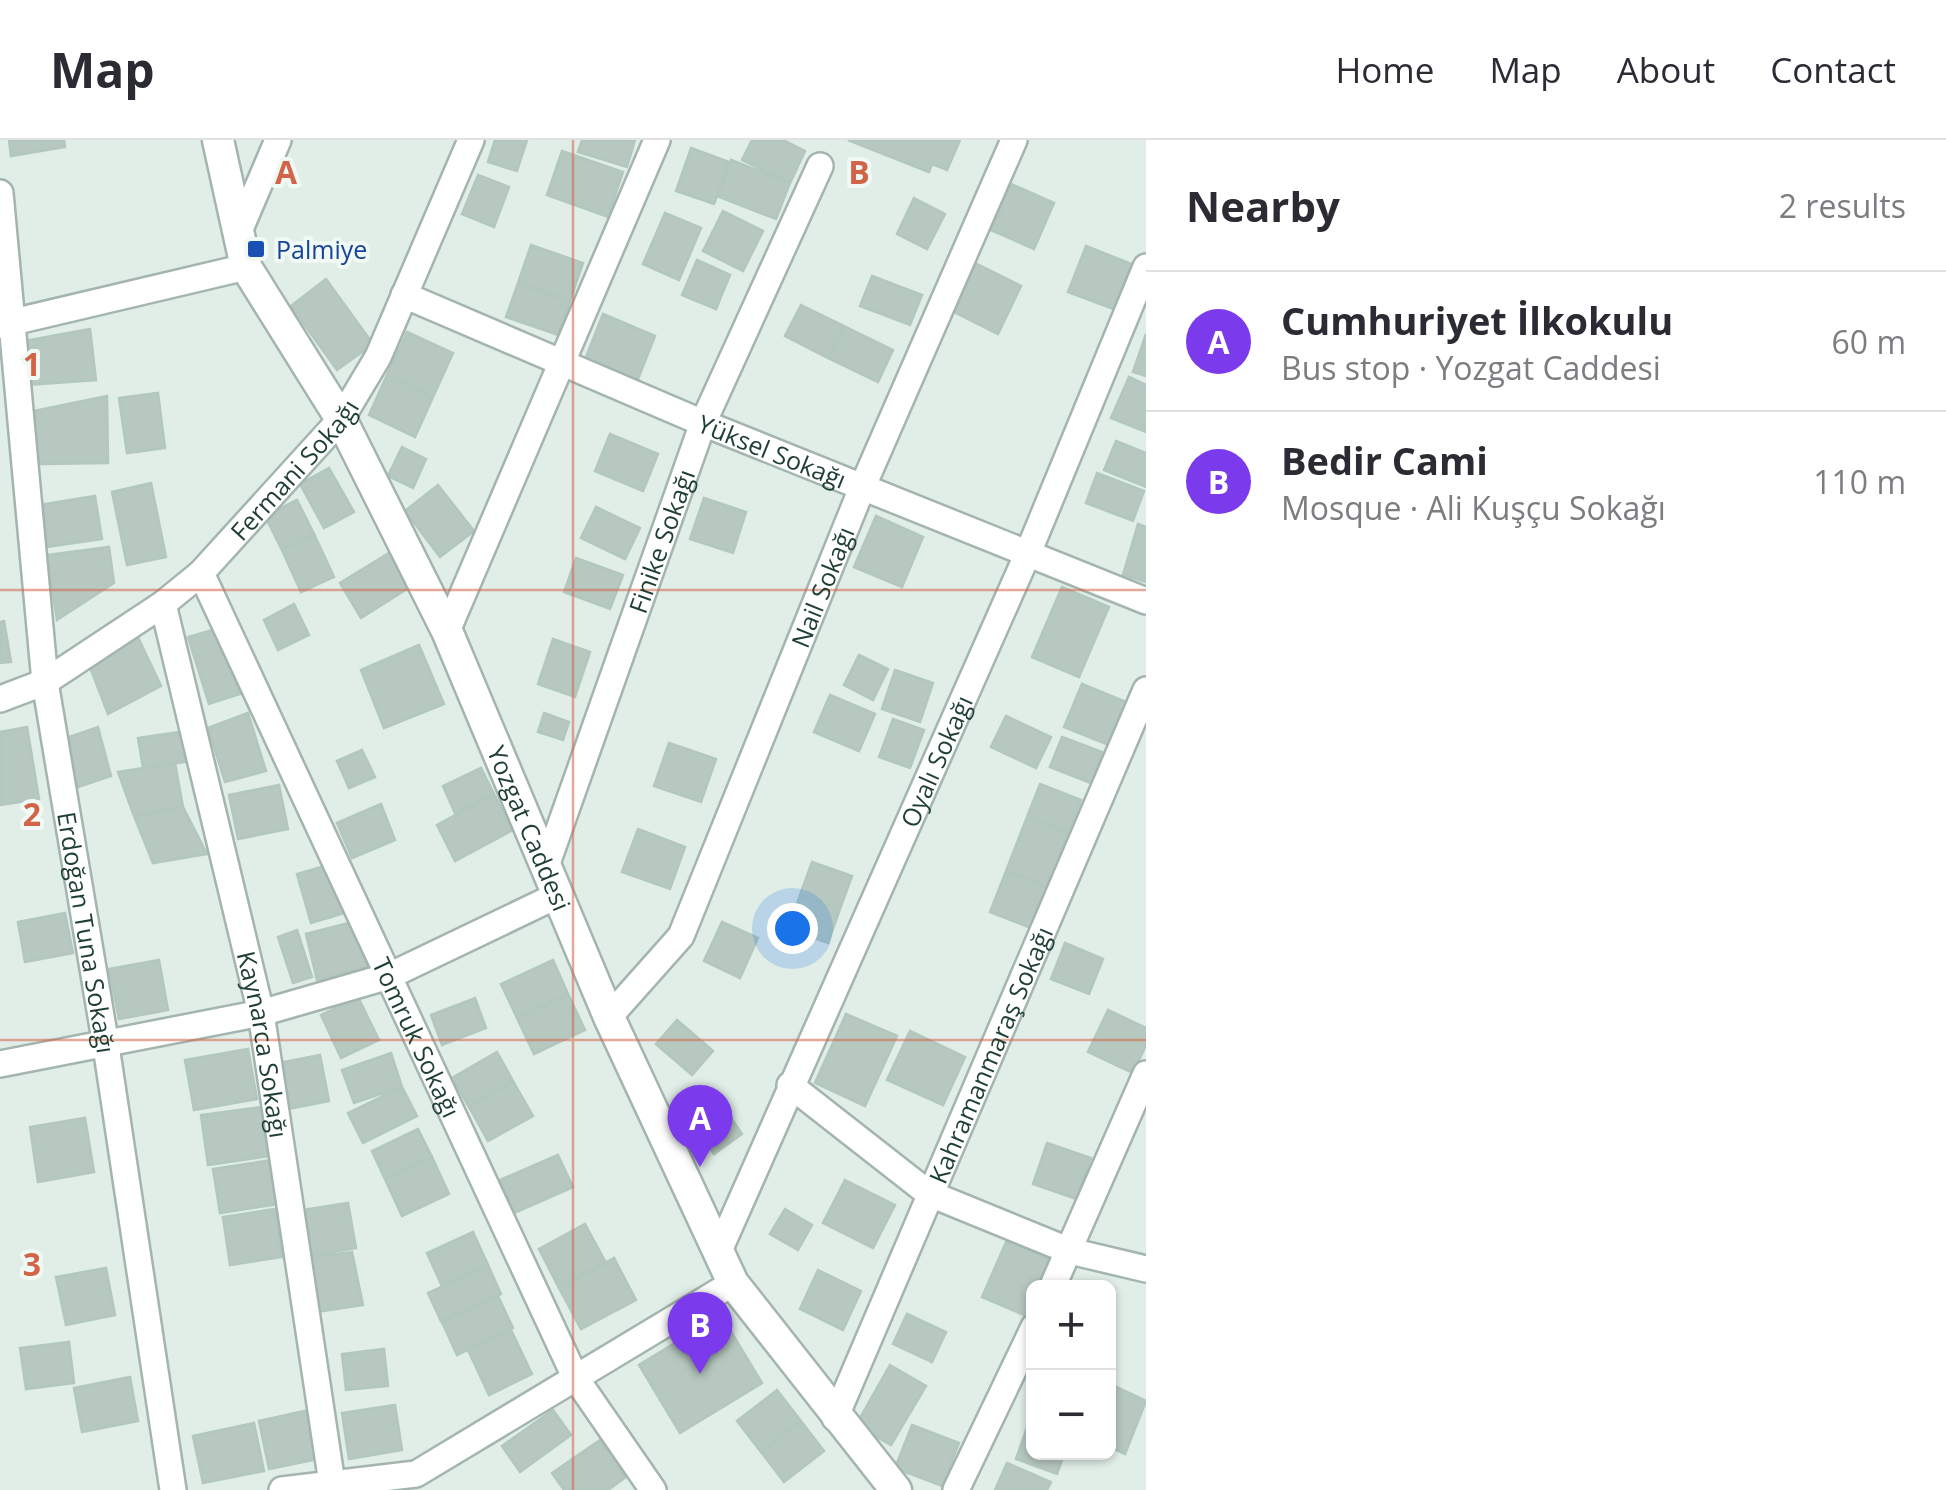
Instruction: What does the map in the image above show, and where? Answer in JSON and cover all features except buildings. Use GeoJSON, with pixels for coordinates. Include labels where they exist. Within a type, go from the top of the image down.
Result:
{"type":"FeatureCollection","features":[{"type":"Feature","properties":{"kind":"street","name":"Yozgat Caddesi"},"geometry":{"type":"LineString","coordinates":[[218,140],[246,267],[342,419],[447,631],[609,1016],[733,1283],[835,1418],[896,1490]]}},
{"type":"Feature","properties":{"kind":"street"},"geometry":{"type":"LineString","coordinates":[[240,229],[278,140]]}},
{"type":"Feature","properties":{"kind":"street","name":"Fermani Sokağı"},"geometry":{"type":"LineString","coordinates":[[0,699],[45,682],[163,604],[200,573],[342,419],[378,357],[471,140]]}},
{"type":"Feature","properties":{"kind":"street"},"geometry":{"type":"LineString","coordinates":[[447,631],[565,365],[657,140]]}},
{"type":"Feature","properties":{"kind":"street","name":"Nail Sokağı"},"geometry":{"type":"LineString","coordinates":[[609,1016],[681,936],[862,488],[1014,140]]}},
{"type":"Feature","properties":{"kind":"street","name":"Finike Sokağı"},"geometry":{"type":"LineString","coordinates":[[551,882],[703,423],[820,166]]}},
{"type":"Feature","properties":{"kind":"street","name":"Erdoğan Tuna Sokağı"},"geometry":{"type":"LineString","coordinates":[[0,193],[6,324],[45,682],[106,1046],[173,1490]]}},
{"type":"Feature","properties":{"kind":"street"},"geometry":{"type":"LineString","coordinates":[[6,324],[246,267]]}},
{"type":"Feature","properties":{"kind":"street","name":"Oyalı Sokağı"},"geometry":{"type":"LineString","coordinates":[[718,1252],[1028,553],[1146,268]]}},
{"type":"Feature","properties":{"kind":"street","name":"Yüksel Sokağı"},"geometry":{"type":"LineString","coordinates":[[404,295],[703,423],[1146,601]]}},
{"type":"Feature","properties":{"kind":"street","name":"Tomruk Sokağı"},"geometry":{"type":"LineString","coordinates":[[200,573],[575,1376],[653,1490]]}},
{"type":"Feature","properties":{"kind":"street","name":"Kaynarca Sokağı"},"geometry":{"type":"LineString","coordinates":[[163,604],[261,1013],[332,1486]]}},
{"type":"Feature","properties":{"kind":"street","name":"Kahramanmaraş Sokağı"},"geometry":{"type":"LineString","coordinates":[[835,1418],[1146,690]]}},
{"type":"Feature","properties":{"kind":"street"},"geometry":{"type":"LineString","coordinates":[[0,1064],[261,1013],[389,976],[551,882]]}},
{"type":"Feature","properties":{"kind":"street"},"geometry":{"type":"LineString","coordinates":[[1056,1280],[1146,1074]]}},
{"type":"Feature","properties":{"kind":"street"},"geometry":{"type":"LineString","coordinates":[[790,1085],[928,1193],[1070,1251],[1146,1269]]}},
{"type":"Feature","properties":{"kind":"street"},"geometry":{"type":"LineString","coordinates":[[282,1490],[422,1482],[575,1376],[733,1283]]}},
{"type":"Feature","properties":{"kind":"street"},"geometry":{"type":"LineString","coordinates":[[956,1490],[1026,1344]]}},
{"type":"Feature","properties":{"kind":"place","name":"Palmiye"},"geometry":{"type":"Point","coordinates":[256,249]}},
{"type":"Feature","properties":{"kind":"place","name":"Cumhuriyet İlkokulu"},"geometry":{"type":"Point","coordinates":[700,1167]}},
{"type":"Feature","properties":{"kind":"place","name":"Bedir Cami"},"geometry":{"type":"Point","coordinates":[700,1374]}}]}
